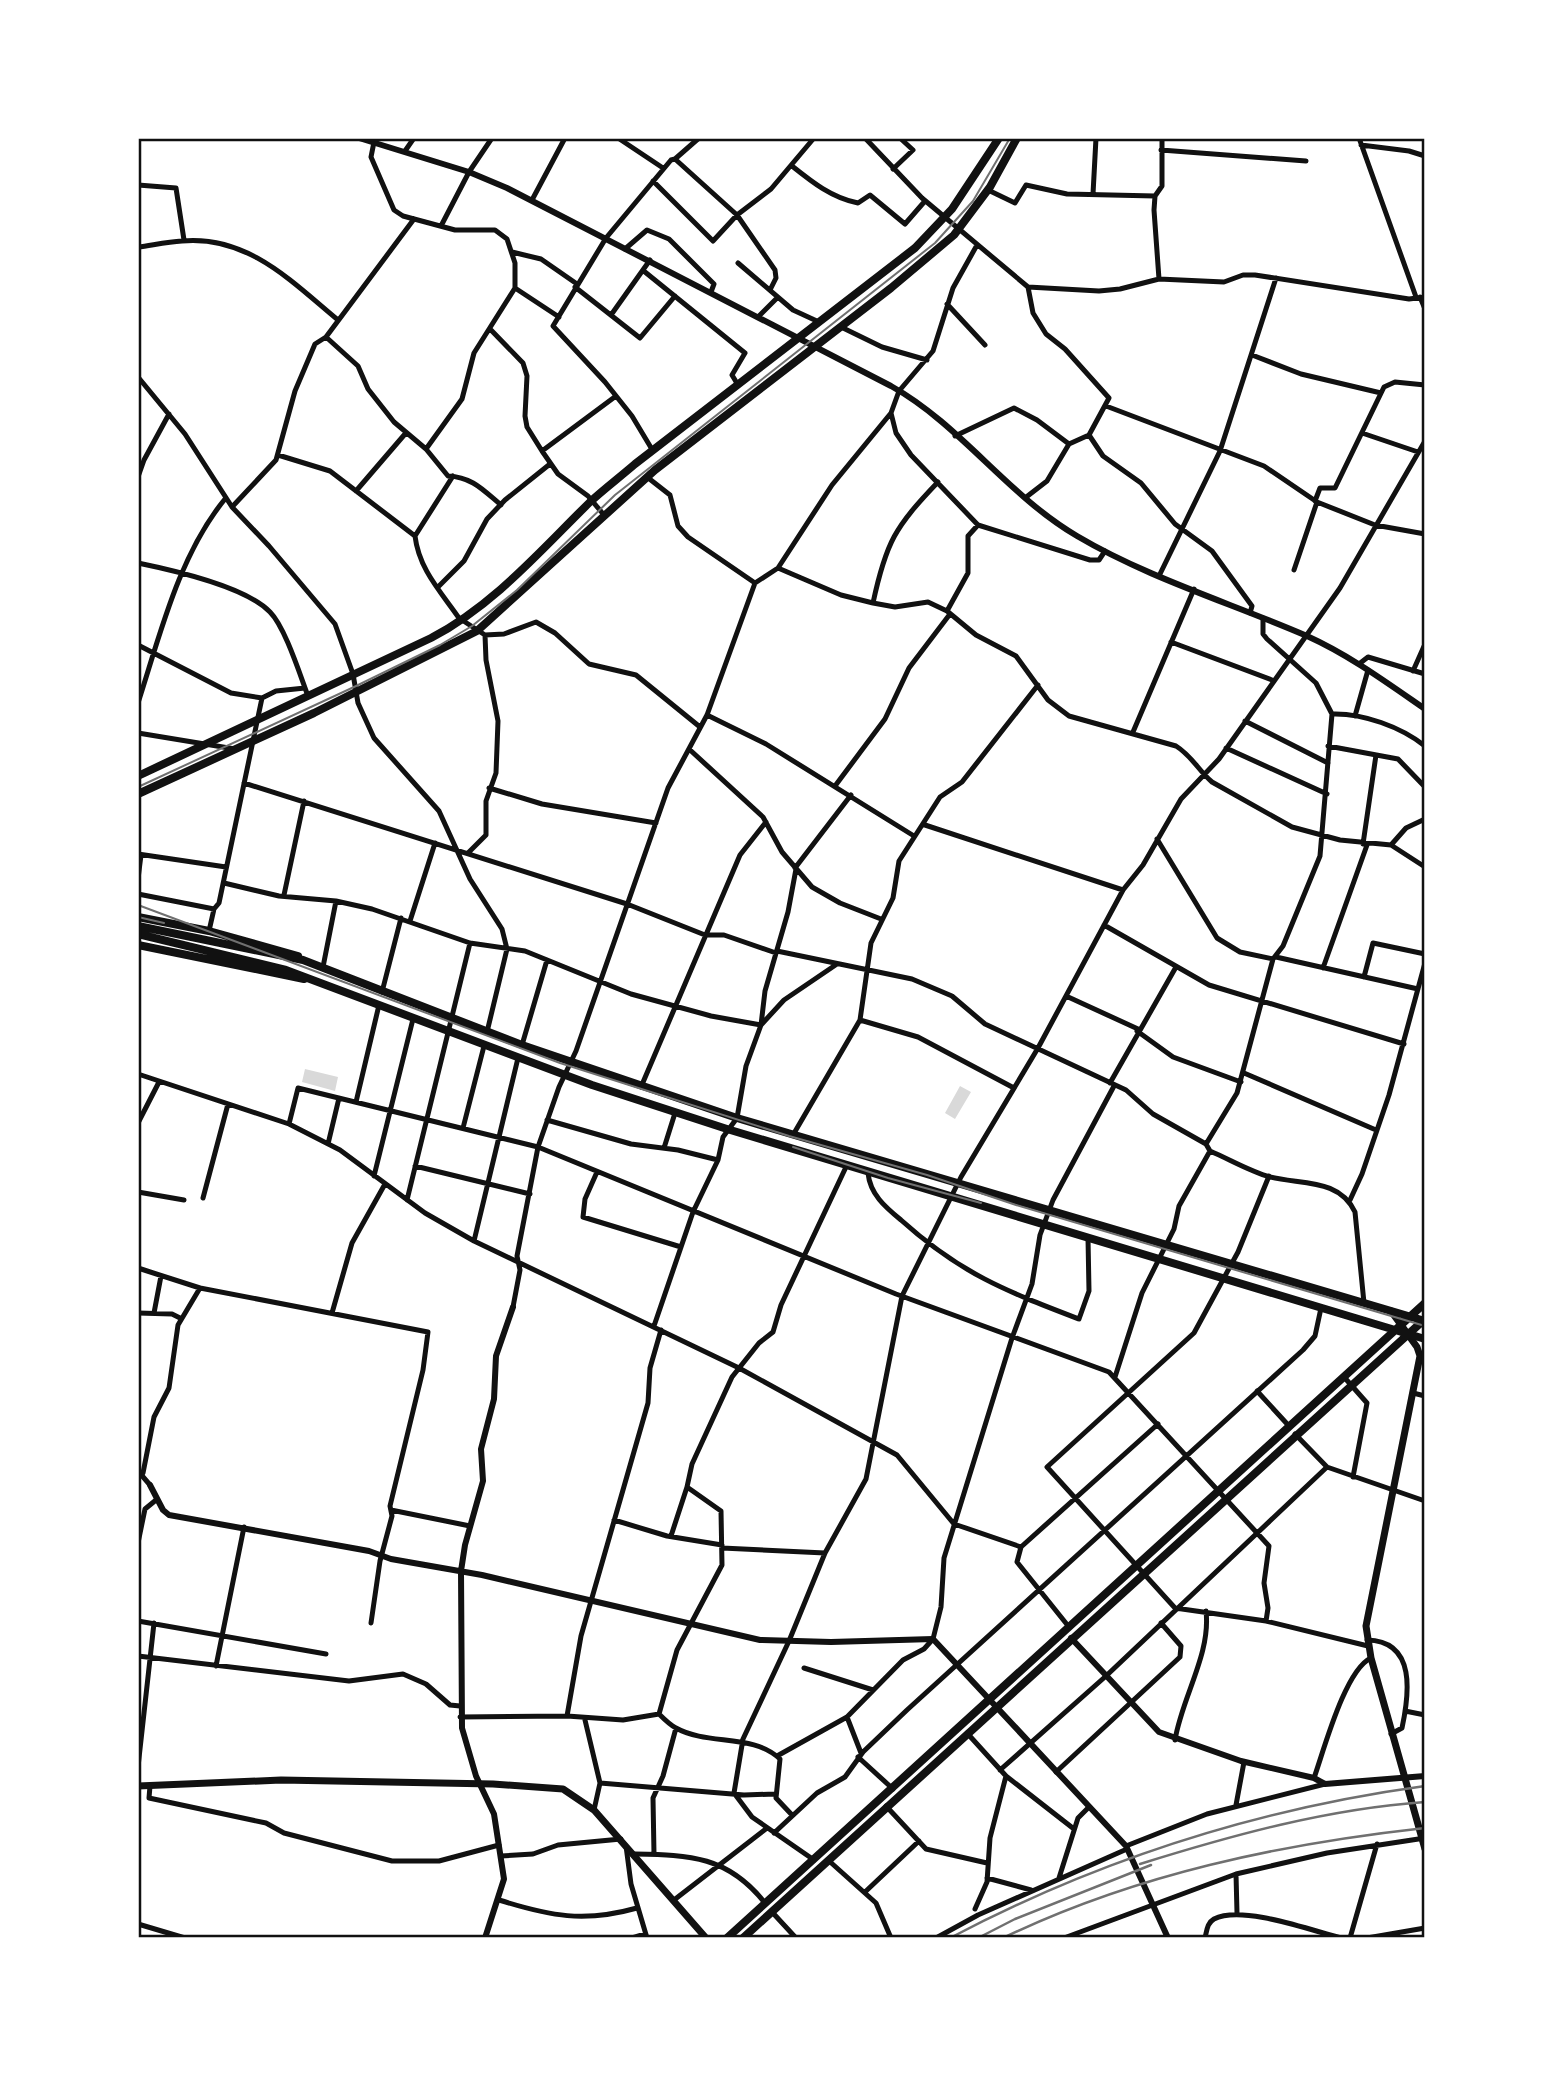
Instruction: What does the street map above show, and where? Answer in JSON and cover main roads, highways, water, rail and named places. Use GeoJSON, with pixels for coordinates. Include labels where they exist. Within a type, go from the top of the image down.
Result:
{"type":"FeatureCollection","features":[{"type":"Feature","properties":{"kind":"main road"},"geometry":{"type":"LineString","coordinates":[[138,776],[258,720],[307,692],[352,674],[462,620],[506,585],[592,500],[640,460],[915,248],[945,217],[999,138]]}},
{"type":"Feature","properties":{"kind":"main road"},"geometry":{"type":"LineString","coordinates":[[138,794],[482,632],[604,515],[649,476],[936,252],[960,228],[988,190],[1017,138]]}},
{"type":"Feature","properties":{"kind":"main road"},"geometry":{"type":"LineString","coordinates":[[138,917],[290,951],[303,960]]}},
{"type":"Feature","properties":{"kind":"main road"},"geometry":{"type":"LineString","coordinates":[[138,926],[243,953],[565,1075],[846,1167],[1377,1325],[1398,1327]]}},
{"type":"Feature","properties":{"kind":"main road"},"geometry":{"type":"LineString","coordinates":[[138,934],[243,953],[303,960],[570,1063],[737,1118],[957,1185],[1424,1320]]}},
{"type":"Feature","properties":{"kind":"main road"},"geometry":{"type":"LineString","coordinates":[[138,944],[283,977],[317,980]]}},
{"type":"Feature","properties":{"kind":"main road"},"geometry":{"type":"LineString","coordinates":[[743,1938],[1296,1434],[1374,1350],[1422,1305]]}},
{"type":"Feature","properties":{"kind":"main road"},"geometry":{"type":"LineString","coordinates":[[1391,1311],[1398,1327],[1419,1349],[1419,1364],[1370,1598],[1368,1643],[1391,1734],[1425,1849]]}},
{"type":"Feature","properties":{"kind":"main road"},"geometry":{"type":"LineString","coordinates":[[727,1938],[1289,1426],[1424,1320]]}},
{"type":"Feature","properties":{"kind":"main road"},"geometry":{"type":"LineString","coordinates":[[1407,1334],[1425,1339]]}},
{"type":"Feature","properties":{"kind":"main road"},"geometry":{"type":"LineString","coordinates":[[138,1786],[281,1780],[480,1784],[563,1789],[594,1810],[706,1938]]}},
{"type":"Feature","properties":{"kind":"tram line"},"geometry":{"type":"LineString","coordinates":[[138,787],[354,687],[440,645],[472,626],[517,590],[615,495],[935,243],[973,201],[1010,138]]}},
{"type":"Feature","properties":{"kind":"tram line"},"geometry":{"type":"LineString","coordinates":[[138,905],[560,1063],[789,1136],[927,1175],[1016,1205],[1425,1326]]}},
{"type":"Feature","properties":{"kind":"tram line"},"geometry":{"type":"LineString","coordinates":[[138,917],[164,923]]}},
{"type":"Feature","properties":{"kind":"tram line"},"geometry":{"type":"LineString","coordinates":[[793,1147],[888,1178],[981,1203]]}},
{"type":"Feature","properties":{"kind":"railway"},"geometry":{"type":"LineString","coordinates":[[950,1938],[1064,1884],[1181,1841],[1301,1808],[1425,1786]]}},
{"type":"Feature","properties":{"kind":"railway"},"geometry":{"type":"LineString","coordinates":[[1140,1864],[1210,1843],[1316,1817],[1425,1802]]}},
{"type":"Feature","properties":{"kind":"railway"},"geometry":{"type":"LineString","coordinates":[[1003,1938],[1105,1896],[1210,1865],[1317,1843],[1425,1828]]}},
{"type":"Feature","properties":{"kind":"railway"},"geometry":{"type":"LineString","coordinates":[[978,1938],[1015,1919],[1151,1865]]}}]}
